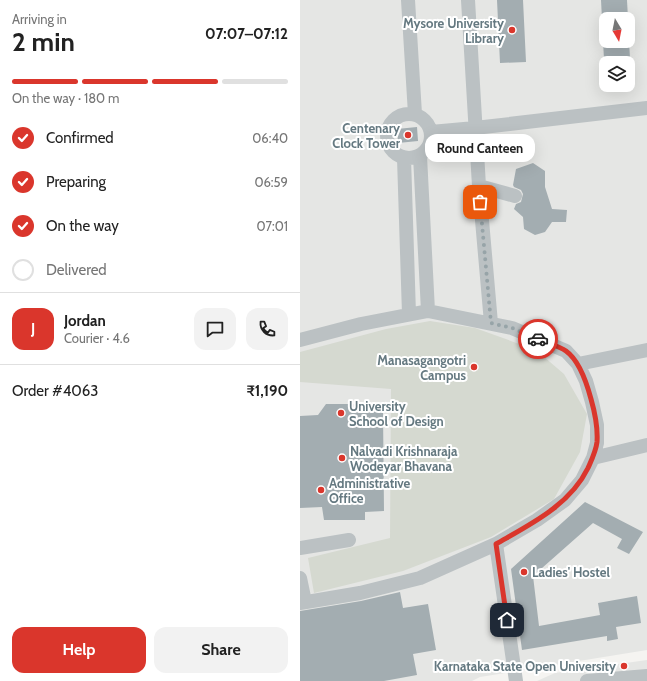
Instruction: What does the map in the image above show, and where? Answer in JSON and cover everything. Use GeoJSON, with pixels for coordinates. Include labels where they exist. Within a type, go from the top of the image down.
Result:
{"type":"FeatureCollection","features":[{"type":"Feature","properties":{"kind":"street"},"geometry":{"type":"LineString","coordinates":[[399,0],[411,114]]}},
{"type":"Feature","properties":{"kind":"street"},"geometry":{"type":"LineString","coordinates":[[408,0],[411,114]]}},
{"type":"Feature","properties":{"kind":"street"},"geometry":{"type":"LineString","coordinates":[[468,0],[479,186],[491,323]]}},
{"type":"Feature","properties":{"kind":"street"},"geometry":{"type":"LineString","coordinates":[[431,132],[647,108]]}},
{"type":"Feature","properties":{"kind":"street"},"geometry":{"type":"LineString","coordinates":[[411,114],[426,121],[431,132],[429,146],[420,156],[404,158],[393,152],[387,141],[387,129],[395,118],[411,114]]}},
{"type":"Feature","properties":{"kind":"street"},"geometry":{"type":"LineString","coordinates":[[420,156],[428,311]]}},
{"type":"Feature","properties":{"kind":"street"},"geometry":{"type":"LineString","coordinates":[[404,158],[410,314]]}},
{"type":"Feature","properties":{"kind":"street"},"geometry":{"type":"LineString","coordinates":[[479,186],[515,196]]}},
{"type":"Feature","properties":{"kind":"street"},"geometry":{"type":"LineString","coordinates":[[300,340],[361,324],[428,311],[512,328],[566,351],[578,364],[586,381],[597,425],[597,443],[593,458],[582,480],[565,500],[538,520],[496,544],[420,578],[360,593],[302,603],[300,578]]}},
{"type":"Feature","properties":{"kind":"street"},"geometry":{"type":"LineString","coordinates":[[578,364],[647,350]]}},
{"type":"Feature","properties":{"kind":"street"},"geometry":{"type":"LineString","coordinates":[[593,458],[647,445]]}},
{"type":"Feature","properties":{"kind":"street"},"geometry":{"type":"LineString","coordinates":[[300,548],[349,540]]}},
{"type":"Feature","properties":{"kind":"street"},"geometry":{"type":"LineString","coordinates":[[496,544],[516,681]]}},
{"type":"Feature","properties":{"kind":"street"},"geometry":{"type":"LineString","coordinates":[[587,681],[647,676]]}},
{"type":"Feature","properties":{"kind":"shaded area","name":"Manasagangotri Campus"},"geometry":{"type":"Polygon","coordinates":[[[300,0],[647,0],[647,650],[480,677],[472,681],[300,681],[300,0]]]}},
{"type":"Feature","properties":{"kind":"shaded area"},"geometry":{"type":"Polygon","coordinates":[[[430,321],[475,328],[536,350],[564,374],[587,414],[580,452],[554,499],[491,537],[403,571],[314,593],[308,558],[390,538],[391,389],[300,382],[300,352],[386,329],[430,321]]]}},
{"type":"Feature","properties":{"kind":"shaded area","name":"Karnataka State Open University"},"geometry":{"type":"Polygon","coordinates":[[[647,660],[647,681],[537,681],[555,673],[647,660]]]}},
{"type":"Feature","properties":{"kind":"building"},"geometry":{"type":"Polygon","coordinates":[[[497,0],[523,0],[526,62],[500,63],[497,0]]]}},
{"type":"Feature","properties":{"kind":"building"},"geometry":{"type":"Polygon","coordinates":[[[601,0],[627,0],[628,12],[602,12],[601,0]]]}},
{"type":"Feature","properties":{"kind":"building"},"geometry":{"type":"Polygon","coordinates":[[[603,48],[629,48],[630,56],[604,56],[603,48]]]}},
{"type":"Feature","properties":{"kind":"building","name":"Centenary Clock Tower"},"geometry":{"type":"Polygon","coordinates":[[[417,127],[418,141],[398,143],[397,129],[417,127]]]}},
{"type":"Feature","properties":{"kind":"building"},"geometry":{"type":"Polygon","coordinates":[[[533,163],[545,171],[545,187],[552,209],[567,210],[566,222],[552,222],[545,232],[535,235],[524,229],[523,217],[514,209],[516,204],[521,202],[523,194],[521,190],[513,185],[516,169],[533,163]]]}},
{"type":"Feature","properties":{"kind":"building","name":"Nalvadi Krishnaraja Wodeyar Bhavana"},"geometry":{"type":"Polygon","coordinates":[[[326,404],[357,404],[358,412],[383,411],[384,511],[365,512],[365,520],[324,520],[322,507],[300,508],[300,416],[318,415],[326,404]]]}},
{"type":"Feature","properties":{"kind":"building","name":"Ladies' Hostel"},"geometry":{"type":"Polygon","coordinates":[[[585,502],[643,532],[629,554],[617,548],[622,539],[593,523],[533,576],[539,626],[600,615],[598,603],[637,596],[641,623],[616,627],[618,639],[607,641],[607,636],[522,650],[511,569],[585,502]]]}},
{"type":"Feature","properties":{"kind":"building"},"geometry":{"type":"Polygon","coordinates":[[[400,592],[403,608],[428,604],[436,650],[413,654],[417,675],[384,681],[300,681],[300,611],[361,601],[400,592]]]}},
{"type":"Feature","properties":{"kind":"way so far"},"geometry":{"type":"LineString","coordinates":[[480,202],[491,323],[512,328],[538,339]]}},
{"type":"Feature","properties":{"kind":"place","name":"Mysore University Library"},"geometry":{"type":"Point","coordinates":[512,30]}},
{"type":"Feature","properties":{"kind":"place","name":"Centenary Clock Tower"},"geometry":{"type":"Point","coordinates":[408,135]}},
{"type":"Feature","properties":{"kind":"place","name":"Round Canteen"},"geometry":{"type":"Point","coordinates":[480,202]}},
{"type":"Feature","properties":{"kind":"place","name":"Manasagangotri Campus"},"geometry":{"type":"Point","coordinates":[474,367]}},
{"type":"Feature","properties":{"kind":"place","name":"University School of Design"},"geometry":{"type":"Point","coordinates":[341,413]}},
{"type":"Feature","properties":{"kind":"place","name":"Nalvadi Krishnaraja Wodeyar Bhavana"},"geometry":{"type":"Point","coordinates":[342,458]}},
{"type":"Feature","properties":{"kind":"place","name":"Administrative Office"},"geometry":{"type":"Point","coordinates":[321,490]}},
{"type":"Feature","properties":{"kind":"place","name":"Ladies' Hostel"},"geometry":{"type":"Point","coordinates":[524,572]}},
{"type":"Feature","properties":{"kind":"place","name":"Karnataka State Open University"},"geometry":{"type":"Point","coordinates":[624,666]}},
{"type":"Feature","properties":{"kind":"route"},"geometry":{"type":"LineString","coordinates":[[507,620],[496,544],[538,520],[565,500],[582,480],[593,458],[597,443],[597,425],[592,402],[586,381],[578,364],[566,351],[538,339]]}}]}
